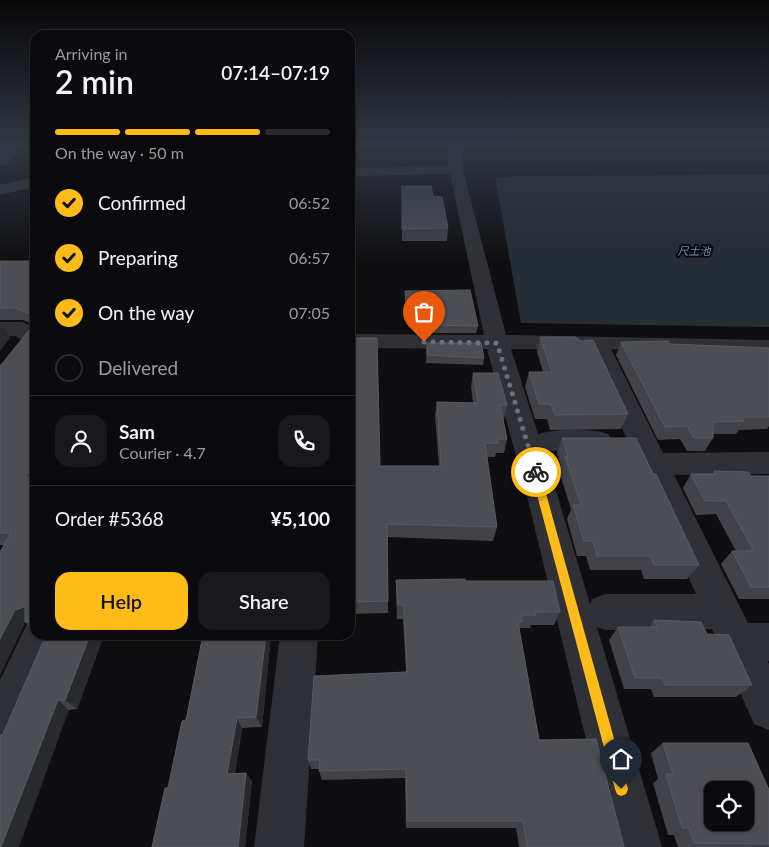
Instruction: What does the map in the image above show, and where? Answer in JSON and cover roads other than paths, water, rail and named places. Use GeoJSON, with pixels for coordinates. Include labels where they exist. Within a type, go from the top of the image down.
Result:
{"type":"FeatureCollection","features":[{"type":"Feature","properties":{"kind":"street"},"geometry":{"type":"LineString","coordinates":[[0,190],[28,184]]}},
{"type":"Feature","properties":{"kind":"street"},"geometry":{"type":"LineString","coordinates":[[459,184],[497,343],[544,500],[637,847]]}},
{"type":"Feature","properties":{"kind":"street"},"geometry":{"type":"LineString","coordinates":[[0,329],[22,329],[27,339]]}},
{"type":"Feature","properties":{"kind":"street"},"geometry":{"type":"LineString","coordinates":[[355,341],[596,342],[769,348]]}},
{"type":"Feature","properties":{"kind":"street"},"geometry":{"type":"LineString","coordinates":[[596,342],[648,453],[743,632],[769,709]]}},
{"type":"Feature","properties":{"kind":"street"},"geometry":{"type":"LineString","coordinates":[[547,442],[769,463]]}},
{"type":"Feature","properties":{"kind":"street"},"geometry":{"type":"LineString","coordinates":[[605,612],[743,632]]}},
{"type":"Feature","properties":{"kind":"street"},"geometry":{"type":"LineString","coordinates":[[0,727],[40,640]]}},
{"type":"Feature","properties":{"kind":"street"},"geometry":{"type":"LineString","coordinates":[[278,847],[299,640]]}},
{"type":"Feature","properties":{"kind":"water","name":"尺土池"},"geometry":{"type":"Polygon","coordinates":[[[496,184],[769,184],[769,327],[521,323],[496,184]]]}}]}
